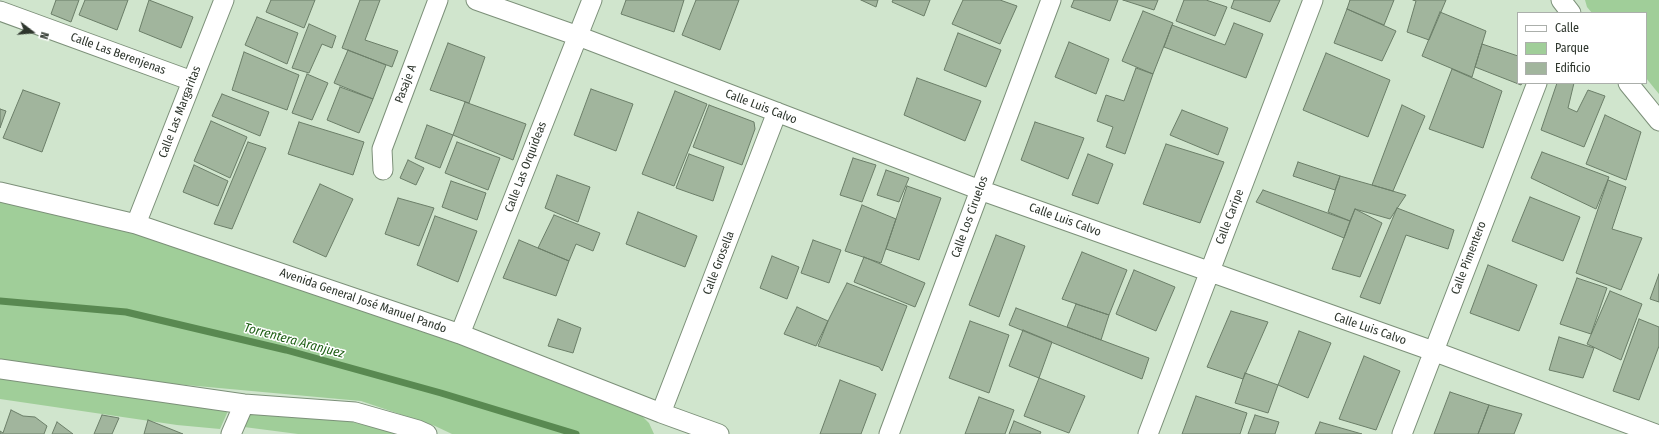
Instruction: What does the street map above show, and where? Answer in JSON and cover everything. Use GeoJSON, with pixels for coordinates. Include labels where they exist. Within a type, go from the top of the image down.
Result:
{"type":"FeatureCollection","features":[{"type":"Feature","properties":{"kind":"street","name":"Calle Las Margaritas"},"geometry":{"type":"LineString","coordinates":[[136,224],[224,0]]}},
{"type":"Feature","properties":{"kind":"street","name":"Pasaje A"},"geometry":{"type":"LineString","coordinates":[[383,170],[382,149],[438,0]]}},
{"type":"Feature","properties":{"kind":"street","name":"Calle Luis Calvo"},"geometry":{"type":"LineString","coordinates":[[476,0],[578,36],[980,190],[1433,351],[1656,434]]}},
{"type":"Feature","properties":{"kind":"street","name":"Calle Las Orquídeas"},"geometry":{"type":"LineString","coordinates":[[460,334],[592,0]]}},
{"type":"Feature","properties":{"kind":"street","name":"Calle Los Ciruelos"},"geometry":{"type":"LineString","coordinates":[[889,434],[1051,0]]}},
{"type":"Feature","properties":{"kind":"street","name":"Calle Caripe"},"geometry":{"type":"LineString","coordinates":[[1148,434],[1313,0]]}},
{"type":"Feature","properties":{"kind":"street","name":"Calle Las Berenjenas"},"geometry":{"type":"LineString","coordinates":[[0,11],[192,80]]}},
{"type":"Feature","properties":{"kind":"street","name":"Calle Pimentero"},"geometry":{"type":"LineString","coordinates":[[1402,434],[1537,84]]}},
{"type":"Feature","properties":{"kind":"street"},"geometry":{"type":"LineString","coordinates":[[1629,84],[1659,121]]}},
{"type":"Feature","properties":{"kind":"street","name":"Calle Grosella"},"geometry":{"type":"LineString","coordinates":[[661,413],[777,112]]}},
{"type":"Feature","properties":{"kind":"street","name":"Avenida General José Manuel Pando"},"geometry":{"type":"LineString","coordinates":[[0,192],[136,224],[460,334],[661,413],[682,428],[719,434]]}},
{"type":"Feature","properties":{"kind":"street"},"geometry":{"type":"LineString","coordinates":[[0,369],[244,404],[355,412],[427,434]]}},
{"type":"Feature","properties":{"kind":"street"},"geometry":{"type":"LineString","coordinates":[[231,434],[244,404]]}},
{"type":"Feature","properties":{"kind":"green space"},"geometry":{"type":"Polygon","coordinates":[[[1585,0],[1659,0],[1659,94],[1647,79],[1647,12],[1591,12],[1587,7],[1585,0]]]}},
{"type":"Feature","properties":{"kind":"green space"},"geometry":{"type":"Polygon","coordinates":[[[0,200],[136,234],[467,347],[640,414],[649,423],[654,434],[452,434],[435,426],[361,401],[175,384],[0,360],[0,200]]]}},
{"type":"Feature","properties":{"kind":"green space"},"geometry":{"type":"Polygon","coordinates":[[[0,378],[228,411],[220,429],[177,425],[0,399],[0,378]]]}},
{"type":"Feature","properties":{"kind":"green space"},"geometry":{"type":"Polygon","coordinates":[[[251,411],[340,419],[401,434],[298,434],[244,427],[251,411]]]}},
{"type":"Feature","properties":{"kind":"building"},"geometry":{"type":"Polygon","coordinates":[[[56,0],[79,0],[71,22],[51,14],[56,0]]]}},
{"type":"Feature","properties":{"kind":"building"},"geometry":{"type":"Polygon","coordinates":[[[85,0],[128,0],[117,30],[79,15],[85,0]]]}},
{"type":"Feature","properties":{"kind":"building"},"geometry":{"type":"Polygon","coordinates":[[[149,0],[193,17],[181,48],[139,31],[149,0]]]}},
{"type":"Feature","properties":{"kind":"building"},"geometry":{"type":"Polygon","coordinates":[[[271,0],[315,0],[304,28],[266,12],[271,0]]]}},
{"type":"Feature","properties":{"kind":"building"},"geometry":{"type":"Polygon","coordinates":[[[360,0],[380,0],[365,40],[398,51],[392,67],[342,48],[360,0]]]}},
{"type":"Feature","properties":{"kind":"building"},"geometry":{"type":"Polygon","coordinates":[[[626,0],[684,0],[674,32],[621,14],[626,0]]]}},
{"type":"Feature","properties":{"kind":"building"},"geometry":{"type":"Polygon","coordinates":[[[696,0],[739,0],[720,50],[682,35],[696,0]]]}},
{"type":"Feature","properties":{"kind":"building"},"geometry":{"type":"Polygon","coordinates":[[[861,0],[878,0],[876,7],[861,0]]]}},
{"type":"Feature","properties":{"kind":"building"},"geometry":{"type":"Polygon","coordinates":[[[893,0],[930,0],[924,16],[892,2],[893,0]]]}},
{"type":"Feature","properties":{"kind":"building"},"geometry":{"type":"Polygon","coordinates":[[[963,0],[1000,0],[1017,6],[1000,44],[952,24],[963,0]]]}},
{"type":"Feature","properties":{"kind":"building"},"geometry":{"type":"Polygon","coordinates":[[[1074,0],[1118,0],[1110,21],[1071,7],[1074,0]]]}},
{"type":"Feature","properties":{"kind":"building"},"geometry":{"type":"Polygon","coordinates":[[[1123,0],[1158,0],[1154,10],[1123,0]]]}},
{"type":"Feature","properties":{"kind":"building"},"geometry":{"type":"Polygon","coordinates":[[[1184,0],[1206,0],[1227,7],[1215,36],[1176,21],[1184,0]]]}},
{"type":"Feature","properties":{"kind":"building"},"geometry":{"type":"Polygon","coordinates":[[[1234,0],[1280,0],[1270,22],[1231,8],[1234,0]]]}},
{"type":"Feature","properties":{"kind":"building"},"geometry":{"type":"Polygon","coordinates":[[[1350,0],[1394,0],[1384,25],[1347,9],[1350,0]]]}},
{"type":"Feature","properties":{"kind":"building"},"geometry":{"type":"Polygon","coordinates":[[[1413,0],[1446,0],[1429,40],[1407,32],[1416,1],[1413,0]]]}},
{"type":"Feature","properties":{"kind":"building"},"geometry":{"type":"Polygon","coordinates":[[[1347,9],[1396,31],[1382,61],[1334,43],[1347,9]]]}},
{"type":"Feature","properties":{"kind":"building"},"geometry":{"type":"Polygon","coordinates":[[[1143,11],[1173,23],[1153,74],[1122,61],[1143,11]]]}},
{"type":"Feature","properties":{"kind":"building"},"geometry":{"type":"Polygon","coordinates":[[[1440,12],[1486,31],[1472,77],[1422,56],[1440,12]]]}},
{"type":"Feature","properties":{"kind":"building"},"geometry":{"type":"Polygon","coordinates":[[[257,17],[298,33],[287,64],[245,45],[257,17]]]}},
{"type":"Feature","properties":{"kind":"building"},"geometry":{"type":"Polygon","coordinates":[[[1234,23],[1263,34],[1246,78],[1164,47],[1172,25],[1225,45],[1234,23]]]}},
{"type":"Feature","properties":{"kind":"building"},"geometry":{"type":"Polygon","coordinates":[[[309,24],[336,36],[332,48],[322,44],[309,73],[292,68],[309,24]]]}},
{"type":"Feature","properties":{"kind":"building"},"geometry":{"type":"Polygon","coordinates":[[[958,33],[1001,50],[986,87],[944,70],[958,33]]]}},
{"type":"Feature","properties":{"kind":"building"},"geometry":{"type":"Polygon","coordinates":[[[1069,42],[1109,59],[1096,94],[1055,77],[1069,42]]]}},
{"type":"Feature","properties":{"kind":"building"},"geometry":{"type":"Polygon","coordinates":[[[448,43],[485,57],[469,103],[430,90],[448,43]]]}},
{"type":"Feature","properties":{"kind":"building"},"geometry":{"type":"Polygon","coordinates":[[[1482,44],[1517,56],[1517,83],[1475,67],[1482,44]]]}},
{"type":"Feature","properties":{"kind":"building"},"geometry":{"type":"Polygon","coordinates":[[[348,50],[386,65],[373,99],[334,83],[348,50]]]}},
{"type":"Feature","properties":{"kind":"building"},"geometry":{"type":"Polygon","coordinates":[[[244,52],[299,75],[287,110],[232,90],[244,52]]]}},
{"type":"Feature","properties":{"kind":"building"},"geometry":{"type":"Polygon","coordinates":[[[1326,53],[1390,80],[1368,137],[1303,110],[1326,53]]]}},
{"type":"Feature","properties":{"kind":"building"},"geometry":{"type":"Polygon","coordinates":[[[1136,68],[1153,74],[1125,154],[1106,147],[1113,127],[1097,121],[1106,95],[1124,101],[1136,68]]]}},
{"type":"Feature","properties":{"kind":"building"},"geometry":{"type":"Polygon","coordinates":[[[1452,69],[1502,91],[1483,148],[1429,129],[1452,69]]]}},
{"type":"Feature","properties":{"kind":"building"},"geometry":{"type":"Polygon","coordinates":[[[307,74],[328,83],[312,120],[292,113],[307,74]]]}},
{"type":"Feature","properties":{"kind":"building"},"geometry":{"type":"Polygon","coordinates":[[[917,78],[981,101],[965,141],[904,115],[917,78]]]}},
{"type":"Feature","properties":{"kind":"building"},"geometry":{"type":"Polygon","coordinates":[[[1557,84],[1574,84],[1568,108],[1577,112],[1588,90],[1605,96],[1584,147],[1541,130],[1557,84]]]}},
{"type":"Feature","properties":{"kind":"building"},"geometry":{"type":"Polygon","coordinates":[[[340,87],[373,99],[359,133],[327,120],[340,87]]]}},
{"type":"Feature","properties":{"kind":"building"},"geometry":{"type":"Polygon","coordinates":[[[591,89],[633,104],[616,151],[574,135],[591,89]]]}},
{"type":"Feature","properties":{"kind":"building"},"geometry":{"type":"Polygon","coordinates":[[[23,90],[60,103],[42,152],[3,138],[23,90]]]}},
{"type":"Feature","properties":{"kind":"building"},"geometry":{"type":"Polygon","coordinates":[[[675,91],[707,104],[674,186],[642,174],[675,91]]]}},
{"type":"Feature","properties":{"kind":"building"},"geometry":{"type":"Polygon","coordinates":[[[222,94],[269,112],[260,136],[212,116],[222,94]]]}},
{"type":"Feature","properties":{"kind":"building"},"geometry":{"type":"Polygon","coordinates":[[[465,102],[526,124],[513,160],[453,135],[465,102]]]}},
{"type":"Feature","properties":{"kind":"building"},"geometry":{"type":"Polygon","coordinates":[[[709,105],[754,122],[755,129],[742,165],[693,147],[709,105]]]}},
{"type":"Feature","properties":{"kind":"building"},"geometry":{"type":"Polygon","coordinates":[[[1402,105],[1425,116],[1393,191],[1372,185],[1402,105]]]}},
{"type":"Feature","properties":{"kind":"building"},"geometry":{"type":"Polygon","coordinates":[[[0,109],[6,111],[0,128],[0,109]]]}},
{"type":"Feature","properties":{"kind":"building"},"geometry":{"type":"Polygon","coordinates":[[[1182,110],[1228,128],[1218,155],[1170,135],[1182,110]]]}},
{"type":"Feature","properties":{"kind":"building"},"geometry":{"type":"Polygon","coordinates":[[[1605,115],[1641,132],[1626,180],[1586,164],[1605,115]]]}},
{"type":"Feature","properties":{"kind":"building"},"geometry":{"type":"Polygon","coordinates":[[[211,121],[247,137],[230,178],[194,161],[211,121]]]}},
{"type":"Feature","properties":{"kind":"building"},"geometry":{"type":"Polygon","coordinates":[[[299,122],[364,142],[353,175],[288,154],[299,122]]]}},
{"type":"Feature","properties":{"kind":"building"},"geometry":{"type":"Polygon","coordinates":[[[1035,122],[1084,138],[1068,179],[1021,160],[1035,122]]]}},
{"type":"Feature","properties":{"kind":"building"},"geometry":{"type":"Polygon","coordinates":[[[427,125],[453,135],[440,168],[415,158],[427,125]]]}},
{"type":"Feature","properties":{"kind":"building"},"geometry":{"type":"Polygon","coordinates":[[[248,142],[266,148],[232,229],[214,224],[248,142]]]}},
{"type":"Feature","properties":{"kind":"building"},"geometry":{"type":"Polygon","coordinates":[[[457,142],[500,158],[488,190],[445,173],[457,142]]]}},
{"type":"Feature","properties":{"kind":"building"},"geometry":{"type":"Polygon","coordinates":[[[1166,144],[1224,162],[1200,223],[1143,204],[1166,144]]]}},
{"type":"Feature","properties":{"kind":"building"},"geometry":{"type":"Polygon","coordinates":[[[1542,152],[1609,177],[1596,209],[1531,178],[1542,152]]]}},
{"type":"Feature","properties":{"kind":"building"},"geometry":{"type":"Polygon","coordinates":[[[689,154],[724,167],[713,201],[676,188],[689,154]]]}},
{"type":"Feature","properties":{"kind":"building"},"geometry":{"type":"Polygon","coordinates":[[[1088,154],[1113,164],[1098,204],[1072,195],[1088,154]]]}},
{"type":"Feature","properties":{"kind":"building"},"geometry":{"type":"Polygon","coordinates":[[[853,158],[876,165],[862,202],[840,195],[853,158]]]}},
{"type":"Feature","properties":{"kind":"building"},"geometry":{"type":"Polygon","coordinates":[[[408,160],[424,168],[416,185],[400,178],[408,160]]]}},
{"type":"Feature","properties":{"kind":"building"},"geometry":{"type":"Polygon","coordinates":[[[1298,162],[1340,176],[1335,190],[1293,176],[1298,162]]]}},
{"type":"Feature","properties":{"kind":"building"},"geometry":{"type":"Polygon","coordinates":[[[194,165],[228,181],[218,206],[183,192],[194,165]]]}},
{"type":"Feature","properties":{"kind":"building"},"geometry":{"type":"Polygon","coordinates":[[[886,170],[909,178],[899,202],[877,195],[886,170]]]}},
{"type":"Feature","properties":{"kind":"building"},"geometry":{"type":"Polygon","coordinates":[[[557,175],[590,187],[578,222],[545,208],[557,175]]]}},
{"type":"Feature","properties":{"kind":"building"},"geometry":{"type":"Polygon","coordinates":[[[1340,176],[1406,195],[1390,219],[1355,209],[1350,221],[1328,212],[1340,176]]]}},
{"type":"Feature","properties":{"kind":"building"},"geometry":{"type":"Polygon","coordinates":[[[1608,180],[1626,187],[1612,229],[1642,238],[1621,290],[1576,273],[1608,180]]]}},
{"type":"Feature","properties":{"kind":"building"},"geometry":{"type":"Polygon","coordinates":[[[451,181],[486,193],[477,220],[442,207],[451,181]]]}},
{"type":"Feature","properties":{"kind":"building"},"geometry":{"type":"Polygon","coordinates":[[[320,184],[353,199],[326,257],[293,242],[320,184]]]}},
{"type":"Feature","properties":{"kind":"building"},"geometry":{"type":"Polygon","coordinates":[[[907,186],[941,198],[919,260],[886,249],[907,186]]]}},
{"type":"Feature","properties":{"kind":"building"},"geometry":{"type":"Polygon","coordinates":[[[1263,190],[1350,221],[1344,238],[1256,202],[1263,190]]]}},
{"type":"Feature","properties":{"kind":"building"},"geometry":{"type":"Polygon","coordinates":[[[1530,197],[1580,217],[1563,261],[1512,241],[1530,197]]]}},
{"type":"Feature","properties":{"kind":"building"},"geometry":{"type":"Polygon","coordinates":[[[398,198],[434,208],[419,246],[385,234],[398,198]]]}},
{"type":"Feature","properties":{"kind":"building"},"geometry":{"type":"Polygon","coordinates":[[[862,205],[896,219],[881,263],[845,251],[862,205]]]}},
{"type":"Feature","properties":{"kind":"building"},"geometry":{"type":"Polygon","coordinates":[[[1397,208],[1454,230],[1448,249],[1406,235],[1380,304],[1360,297],[1397,208]]]}},
{"type":"Feature","properties":{"kind":"building"},"geometry":{"type":"Polygon","coordinates":[[[1355,209],[1382,223],[1360,277],[1332,269],[1355,209]]]}},
{"type":"Feature","properties":{"kind":"building"},"geometry":{"type":"Polygon","coordinates":[[[638,212],[697,236],[685,267],[626,244],[638,212]]]}},
{"type":"Feature","properties":{"kind":"building"},"geometry":{"type":"Polygon","coordinates":[[[554,215],[600,233],[593,251],[576,244],[569,261],[538,248],[554,215]]]}},
{"type":"Feature","properties":{"kind":"building"},"geometry":{"type":"Polygon","coordinates":[[[435,216],[477,231],[458,282],[417,265],[435,216]]]}},
{"type":"Feature","properties":{"kind":"building"},"geometry":{"type":"Polygon","coordinates":[[[996,235],[1025,246],[999,317],[969,305],[996,235]]]}},
{"type":"Feature","properties":{"kind":"building"},"geometry":{"type":"Polygon","coordinates":[[[519,240],[569,261],[556,296],[503,278],[519,240]]]}},
{"type":"Feature","properties":{"kind":"building"},"geometry":{"type":"Polygon","coordinates":[[[813,240],[841,250],[829,283],[801,273],[813,240]]]}},
{"type":"Feature","properties":{"kind":"building"},"geometry":{"type":"Polygon","coordinates":[[[1082,252],[1127,270],[1109,315],[1062,299],[1082,252]]]}},
{"type":"Feature","properties":{"kind":"building"},"geometry":{"type":"Polygon","coordinates":[[[772,256],[799,267],[787,299],[760,288],[772,256]]]}},
{"type":"Feature","properties":{"kind":"building"},"geometry":{"type":"Polygon","coordinates":[[[864,257],[925,283],[915,307],[854,282],[864,257]]]}},
{"type":"Feature","properties":{"kind":"building"},"geometry":{"type":"Polygon","coordinates":[[[1488,265],[1537,285],[1519,331],[1470,313],[1488,265]]]}},
{"type":"Feature","properties":{"kind":"building"},"geometry":{"type":"Polygon","coordinates":[[[1134,270],[1175,287],[1156,331],[1116,314],[1134,270]]]}},
{"type":"Feature","properties":{"kind":"building"},"geometry":{"type":"Polygon","coordinates":[[[1659,274],[1659,302],[1650,299],[1659,274]]]}},
{"type":"Feature","properties":{"kind":"building"},"geometry":{"type":"Polygon","coordinates":[[[1577,278],[1607,288],[1591,334],[1560,324],[1577,278]]]}},
{"type":"Feature","properties":{"kind":"building"},"geometry":{"type":"Polygon","coordinates":[[[847,283],[907,306],[882,371],[879,367],[818,346],[828,321],[847,283]]]}},
{"type":"Feature","properties":{"kind":"building"},"geometry":{"type":"Polygon","coordinates":[[[1610,291],[1642,304],[1621,360],[1587,344],[1610,291]]]}},
{"type":"Feature","properties":{"kind":"building"},"geometry":{"type":"Polygon","coordinates":[[[1076,304],[1109,315],[1101,340],[1067,327],[1076,304]]]}},
{"type":"Feature","properties":{"kind":"building"},"geometry":{"type":"Polygon","coordinates":[[[797,307],[828,321],[816,346],[784,334],[797,307]]]}},
{"type":"Feature","properties":{"kind":"building"},"geometry":{"type":"Polygon","coordinates":[[[1016,308],[1149,358],[1142,379],[1009,325],[1016,308]]]}},
{"type":"Feature","properties":{"kind":"building"},"geometry":{"type":"Polygon","coordinates":[[[1231,311],[1268,322],[1243,379],[1207,367],[1231,311]]]}},
{"type":"Feature","properties":{"kind":"building"},"geometry":{"type":"Polygon","coordinates":[[[558,319],[581,328],[573,353],[548,346],[558,319]]]}},
{"type":"Feature","properties":{"kind":"building"},"geometry":{"type":"Polygon","coordinates":[[[1639,319],[1659,327],[1659,346],[1639,400],[1613,391],[1639,319]]]}},
{"type":"Feature","properties":{"kind":"building"},"geometry":{"type":"Polygon","coordinates":[[[970,321],[1009,335],[989,393],[949,378],[970,321]]]}},
{"type":"Feature","properties":{"kind":"building"},"geometry":{"type":"Polygon","coordinates":[[[1023,330],[1052,342],[1039,378],[1009,366],[1023,330]]]}},
{"type":"Feature","properties":{"kind":"building"},"geometry":{"type":"Polygon","coordinates":[[[1299,331],[1331,343],[1308,398],[1278,385],[1299,331]]]}},
{"type":"Feature","properties":{"kind":"building"},"geometry":{"type":"Polygon","coordinates":[[[1559,337],[1594,348],[1583,378],[1549,370],[1559,337]]]}},
{"type":"Feature","properties":{"kind":"building"},"geometry":{"type":"Polygon","coordinates":[[[1364,356],[1400,371],[1376,430],[1339,419],[1364,356]]]}},
{"type":"Feature","properties":{"kind":"building"},"geometry":{"type":"Polygon","coordinates":[[[1245,373],[1278,385],[1268,413],[1235,403],[1245,373]]]}},
{"type":"Feature","properties":{"kind":"building"},"geometry":{"type":"Polygon","coordinates":[[[1039,378],[1085,396],[1069,433],[1024,416],[1039,378]]]}},
{"type":"Feature","properties":{"kind":"building"},"geometry":{"type":"Polygon","coordinates":[[[840,380],[876,394],[861,434],[820,434],[840,380]]]}},
{"type":"Feature","properties":{"kind":"building"},"geometry":{"type":"Polygon","coordinates":[[[1450,392],[1489,405],[1478,434],[1434,434],[1450,392]]]}},
{"type":"Feature","properties":{"kind":"building"},"geometry":{"type":"Polygon","coordinates":[[[1196,396],[1247,413],[1240,434],[1182,434],[1196,396]]]}},
{"type":"Feature","properties":{"kind":"building"},"geometry":{"type":"Polygon","coordinates":[[[979,397],[1014,410],[1005,434],[965,434],[979,397]]]}},
{"type":"Feature","properties":{"kind":"building"},"geometry":{"type":"Polygon","coordinates":[[[1489,405],[1522,414],[1514,434],[1478,434],[1489,405]]]}},
{"type":"Feature","properties":{"kind":"building"},"geometry":{"type":"Polygon","coordinates":[[[11,410],[23,416],[35,417],[47,426],[44,434],[0,434],[0,431],[3,433],[11,410]]]}},
{"type":"Feature","properties":{"kind":"building"},"geometry":{"type":"Polygon","coordinates":[[[102,415],[119,418],[112,434],[94,434],[102,415]]]}},
{"type":"Feature","properties":{"kind":"building"},"geometry":{"type":"Polygon","coordinates":[[[1255,415],[1279,422],[1275,434],[1248,434],[1255,415]]]}},
{"type":"Feature","properties":{"kind":"building"},"geometry":{"type":"Polygon","coordinates":[[[148,420],[183,434],[144,434],[148,420]]]}},
{"type":"Feature","properties":{"kind":"building"},"geometry":{"type":"Polygon","coordinates":[[[1014,421],[1041,432],[1040,434],[1009,434],[1014,421]]]}},
{"type":"Feature","properties":{"kind":"building"},"geometry":{"type":"Polygon","coordinates":[[[57,422],[73,434],[52,434],[57,422]]]}},
{"type":"Feature","properties":{"kind":"building"},"geometry":{"type":"Polygon","coordinates":[[[1320,422],[1362,434],[1315,434],[1320,422]]]}},
{"type":"Feature","properties":{"kind":"waterway","name":"Torrentera Aranjuez"},"geometry":{"type":"LineString","coordinates":[[0,301],[126,312],[286,350],[441,393],[576,434]]}}]}
